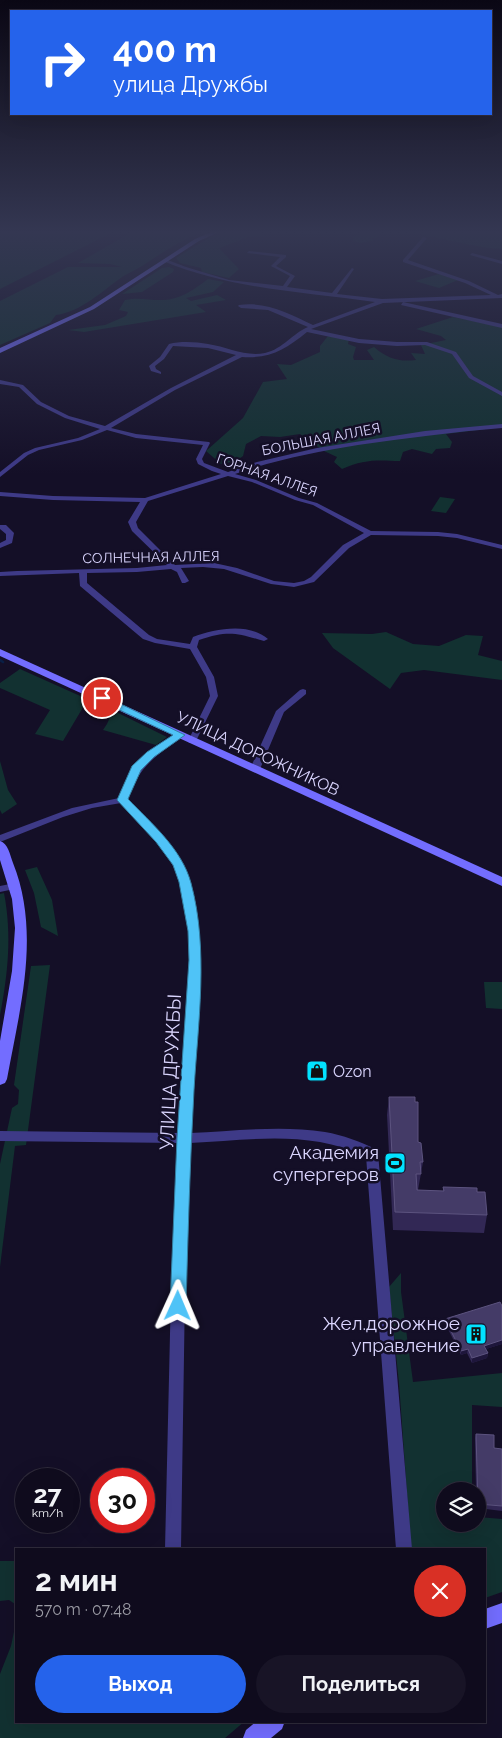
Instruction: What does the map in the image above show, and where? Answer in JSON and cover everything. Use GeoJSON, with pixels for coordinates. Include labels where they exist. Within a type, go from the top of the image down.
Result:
{"type":"FeatureCollection","features":[{"type":"Feature","properties":{"kind":"main road"},"geometry":{"type":"LineString","coordinates":[[0,351],[83,312]]}},
{"type":"Feature","properties":{"kind":"main road","name":"УЛИЦА ДОРОЖНИКОВ"},"geometry":{"type":"LineString","coordinates":[[0,652],[502,882]]}},
{"type":"Feature","properties":{"kind":"main road"},"geometry":{"type":"LineString","coordinates":[[0,845],[15,886],[20,907],[21,958],[0,1078]]}},
{"type":"Feature","properties":{"kind":"main road"},"geometry":{"type":"LineString","coordinates":[[486,1619],[502,1613]]}},
{"type":"Feature","properties":{"kind":"main road"},"geometry":{"type":"LineString","coordinates":[[254,1738],[272,1723]]}},
{"type":"Feature","properties":{"kind":"street"},"geometry":{"type":"LineString","coordinates":[[279,312],[313,327]]}},
{"type":"Feature","properties":{"kind":"street"},"geometry":{"type":"LineString","coordinates":[[158,373],[153,370],[152,366],[162,358],[171,346],[177,344],[208,346],[241,355],[268,354],[290,343],[313,327],[354,312]]}},
{"type":"Feature","properties":{"kind":"street"},"geometry":{"type":"LineString","coordinates":[[437,312],[502,326]]}},
{"type":"Feature","properties":{"kind":"street"},"geometry":{"type":"LineString","coordinates":[[307,330],[359,341],[397,344],[425,343],[454,353],[471,377],[502,394]]}},
{"type":"Feature","properties":{"kind":"street"},"geometry":{"type":"LineString","coordinates":[[0,475],[26,454],[37,449],[80,439],[105,429],[172,389],[241,355]]}},
{"type":"Feature","properties":{"kind":"street","name":"ГОРНАЯ АЛЛЕЯ"},"geometry":{"type":"LineString","coordinates":[[0,382],[22,386],[39,403],[81,422],[136,436],[207,443],[199,459],[201,464],[315,504],[370,533],[438,534],[482,541],[502,547]]}},
{"type":"Feature","properties":{"kind":"street","name":"БОЛЬШАЯ АЛЛЕЯ"},"geometry":{"type":"LineString","coordinates":[[0,494],[53,498],[144,500],[259,463],[350,444],[502,426]]}},
{"type":"Feature","properties":{"kind":"street"},"geometry":{"type":"LineString","coordinates":[[144,500],[132,522],[135,529],[174,568],[180,571],[185,581]]}},
{"type":"Feature","properties":{"kind":"street"},"geometry":{"type":"LineString","coordinates":[[0,546],[9,541],[10,536],[10,533],[3,526]]}},
{"type":"Feature","properties":{"kind":"street","name":"СОЛНЕЧНАЯ АЛЛЕЯ"},"geometry":{"type":"LineString","coordinates":[[0,574],[38,571],[83,572],[225,567],[257,579],[279,584],[306,584],[315,578],[348,545],[361,535],[370,533]]}},
{"type":"Feature","properties":{"kind":"street"},"geometry":{"type":"LineString","coordinates":[[83,572],[82,584],[146,637],[155,641],[193,647]]}},
{"type":"Feature","properties":{"kind":"street"},"geometry":{"type":"LineString","coordinates":[[193,647],[196,639],[210,633],[227,630],[248,632],[264,639]]}},
{"type":"Feature","properties":{"kind":"street"},"geometry":{"type":"LineString","coordinates":[[192,741],[214,696],[215,689],[209,674],[193,647]]}},
{"type":"Feature","properties":{"kind":"street"},"geometry":{"type":"LineString","coordinates":[[255,770],[280,711],[303,692]]}},
{"type":"Feature","properties":{"kind":"street"},"geometry":{"type":"LineString","coordinates":[[0,839],[24,828],[88,806],[123,800],[136,768],[151,754],[180,735]]}},
{"type":"Feature","properties":{"kind":"street","name":"УЛИЦА ДРУЖБЫ"},"geometry":{"type":"LineString","coordinates":[[123,800],[170,852],[178,865],[187,892],[194,931],[195,960],[184,1138],[178,1287],[173,1548]]}},
{"type":"Feature","properties":{"kind":"street"},"geometry":{"type":"LineString","coordinates":[[0,889],[15,886]]}},
{"type":"Feature","properties":{"kind":"street"},"geometry":{"type":"LineString","coordinates":[[0,1136],[184,1138],[298,1134],[331,1137],[359,1146],[372,1153],[404,1548]]}},
{"type":"Feature","properties":{"kind":"green space"},"geometry":{"type":"Polygon","coordinates":[[[0,312],[68,312],[56,315],[50,323],[0,345],[0,312]]]}},
{"type":"Feature","properties":{"kind":"green space"},"geometry":{"type":"Polygon","coordinates":[[[128,312],[205,312],[84,332],[68,330],[105,325],[126,316],[128,312]]]}},
{"type":"Feature","properties":{"kind":"green space"},"geometry":{"type":"Polygon","coordinates":[[[453,317],[502,327],[502,427],[446,434],[452,442],[450,448],[436,449],[432,454],[412,449],[403,452],[400,461],[371,461],[357,463],[342,469],[334,462],[337,457],[324,451],[300,434],[280,437],[261,436],[246,444],[243,456],[236,461],[221,464],[206,451],[243,418],[263,382],[287,379],[277,364],[291,365],[320,352],[320,346],[328,336],[349,339],[348,344],[356,347],[354,360],[374,360],[367,350],[374,347],[394,359],[416,360],[411,353],[425,354],[421,345],[446,340],[441,336],[416,329],[453,317]]]}},
{"type":"Feature","properties":{"kind":"green space"},"geometry":{"type":"Polygon","coordinates":[[[440,497],[455,499],[446,513],[431,511],[440,497]]]}},
{"type":"Feature","properties":{"kind":"green space"},"geometry":{"type":"Polygon","coordinates":[[[386,632],[413,644],[439,646],[466,635],[483,636],[478,655],[502,661],[502,680],[424,670],[401,673],[390,689],[333,648],[322,633],[372,634],[386,632]]]}},
{"type":"Feature","properties":{"kind":"green space"},"geometry":{"type":"Polygon","coordinates":[[[20,669],[167,737],[156,745],[103,730],[111,715],[85,704],[63,741],[35,734],[50,710],[0,688],[0,683],[20,669]]]}},
{"type":"Feature","properties":{"kind":"green space"},"geometry":{"type":"Polygon","coordinates":[[[0,761],[8,790],[17,804],[2,814],[0,810],[0,761]]]}},
{"type":"Feature","properties":{"kind":"green space"},"geometry":{"type":"Polygon","coordinates":[[[37,867],[52,900],[58,936],[41,927],[34,893],[25,870],[37,867]]]}},
{"type":"Feature","properties":{"kind":"green space"},"geometry":{"type":"Polygon","coordinates":[[[4,893],[8,924],[8,954],[0,1015],[0,894],[4,893]]]}},
{"type":"Feature","properties":{"kind":"green space"},"geometry":{"type":"Polygon","coordinates":[[[50,965],[26,1145],[15,1146],[0,1267],[0,1164],[12,1108],[18,1104],[19,1090],[14,1085],[31,966],[50,965]]]}},
{"type":"Feature","properties":{"kind":"green space"},"geometry":{"type":"Polygon","coordinates":[[[484,982],[502,982],[502,1009],[486,1008],[484,982]]]}},
{"type":"Feature","properties":{"kind":"green space"},"geometry":{"type":"Polygon","coordinates":[[[401,1273],[401,1292],[413,1382],[502,1373],[502,1407],[472,1405],[472,1482],[436,1482],[436,1532],[486,1532],[486,1518],[502,1519],[502,1592],[486,1598],[486,1548],[411,1548],[399,1383],[389,1287],[401,1273]]]}},
{"type":"Feature","properties":{"kind":"green space"},"geometry":{"type":"Polygon","coordinates":[[[0,1561],[15,1561],[15,1604],[9,1600],[0,1601],[0,1561]]]}},
{"type":"Feature","properties":{"kind":"green space"},"geometry":{"type":"Polygon","coordinates":[[[15,1627],[15,1723],[243,1723],[225,1738],[0,1738],[0,1674],[11,1646],[15,1627]]]}},
{"type":"Feature","properties":{"kind":"building"},"geometry":{"type":"Polygon","coordinates":[[[389,1097],[415,1097],[415,1102],[418,1102],[418,1142],[421,1143],[423,1162],[420,1162],[421,1174],[416,1174],[417,1190],[444,1191],[443,1187],[477,1188],[477,1192],[485,1192],[487,1215],[395,1212],[389,1097]]]}},
{"type":"Feature","properties":{"kind":"building","name":"Жел.дорожное управление"},"geometry":{"type":"Polygon","coordinates":[[[500,1302],[502,1306],[502,1340],[484,1346],[488,1353],[472,1358],[468,1349],[461,1351],[445,1319],[500,1302]]]}},
{"type":"Feature","properties":{"kind":"building"},"geometry":{"type":"Polygon","coordinates":[[[476,1434],[494,1435],[494,1448],[502,1449],[502,1506],[486,1505],[486,1482],[477,1482],[476,1434]]]}},
{"type":"Feature","properties":{"kind":"place","name":"Ozon"},"geometry":{"type":"Point","coordinates":[317,1071]}},
{"type":"Feature","properties":{"kind":"place","name":"Академия супергеров"},"geometry":{"type":"Point","coordinates":[395,1163]}},
{"type":"Feature","properties":{"kind":"place","name":"Жел.дорожное управление"},"geometry":{"type":"Point","coordinates":[476,1334]}},
{"type":"Feature","properties":{"kind":"route"},"geometry":{"type":"LineString","coordinates":[[102,698],[180,735],[151,754],[136,768],[125,789],[123,800],[160,839],[178,865],[185,882],[194,931],[195,960],[184,1138],[178,1306]]}}]}
